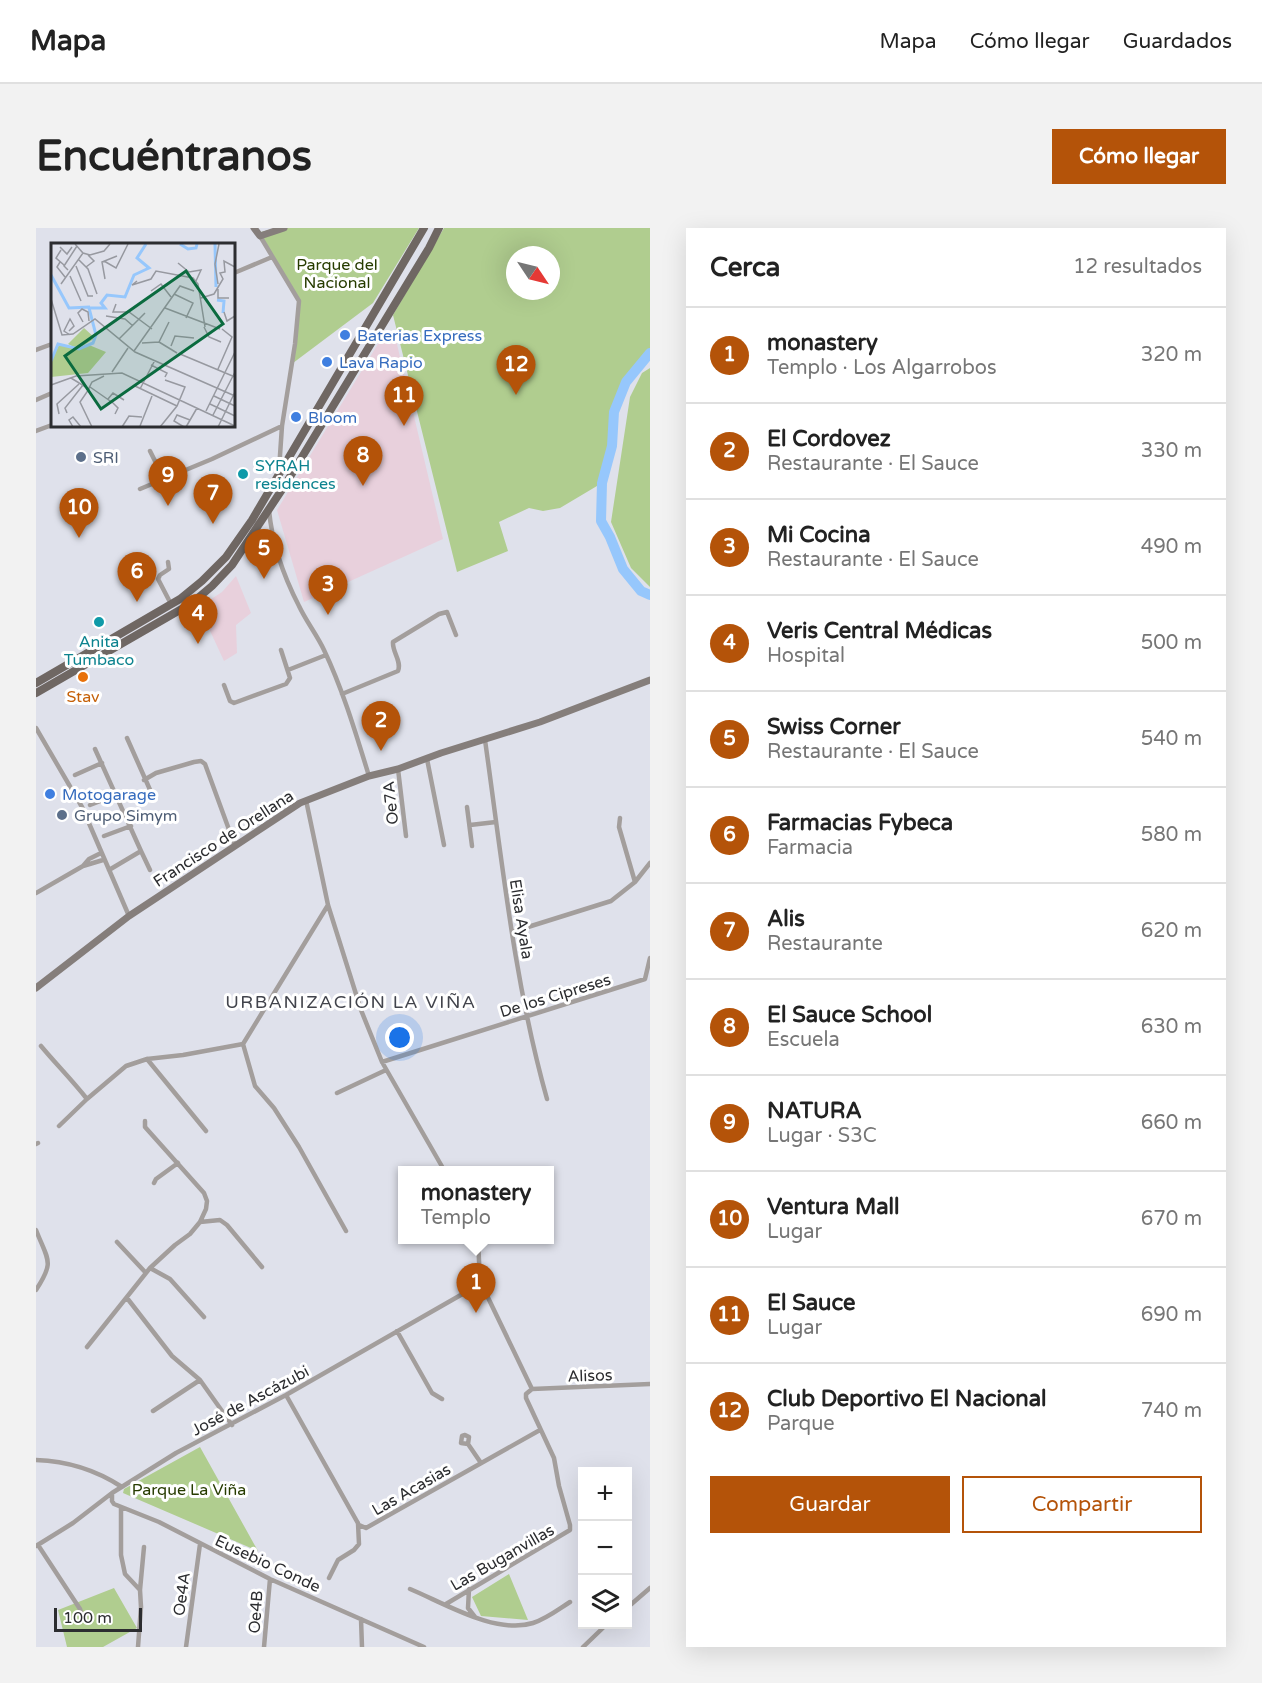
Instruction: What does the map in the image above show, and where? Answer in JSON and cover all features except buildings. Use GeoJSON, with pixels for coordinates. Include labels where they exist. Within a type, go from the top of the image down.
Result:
{"type":"FeatureCollection","features":[{"type":"Feature","properties":{"kind":"main road"},"geometry":{"type":"LineString","coordinates":[[36,683],[171,604],[202,581],[226,558],[252,520],[424,228]]}},
{"type":"Feature","properties":{"kind":"main road"},"geometry":{"type":"LineString","coordinates":[[36,693],[192,603],[232,565],[269,509],[439,228]]}},
{"type":"Feature","properties":{"kind":"street"},"geometry":{"type":"LineString","coordinates":[[254,228],[299,301],[295,344],[282,426],[279,473]]}},
{"type":"Feature","properties":{"kind":"street"},"geometry":{"type":"LineString","coordinates":[[260,236],[284,228]]}},
{"type":"Feature","properties":{"kind":"street"},"geometry":{"type":"LineString","coordinates":[[236,272],[272,257]]}},
{"type":"Feature","properties":{"kind":"street"},"geometry":{"type":"LineString","coordinates":[[36,350],[51,344]]}},
{"type":"Feature","properties":{"kind":"street"},"geometry":{"type":"LineString","coordinates":[[36,400],[51,393]]}},
{"type":"Feature","properties":{"kind":"street"},"geometry":{"type":"LineString","coordinates":[[36,431],[51,425]]}},
{"type":"Feature","properties":{"kind":"street"},"geometry":{"type":"LineString","coordinates":[[140,489],[282,426]]}},
{"type":"Feature","properties":{"kind":"street"},"geometry":{"type":"LineString","coordinates":[[150,451],[164,479]]}},
{"type":"Feature","properties":{"kind":"street"},"geometry":{"type":"LineString","coordinates":[[269,509],[270,527],[281,563],[298,605],[326,655],[342,694],[369,776]]}},
{"type":"Feature","properties":{"kind":"street"},"geometry":{"type":"LineString","coordinates":[[168,562],[169,569],[158,579],[171,604]]}},
{"type":"Feature","properties":{"kind":"street"},"geometry":{"type":"LineString","coordinates":[[342,694],[398,671],[399,664],[393,650],[393,642],[439,614],[447,612],[456,635]]}},
{"type":"Feature","properties":{"kind":"street"},"geometry":{"type":"LineString","coordinates":[[225,685],[230,701],[234,703],[286,684],[290,678],[281,650]]}},
{"type":"Feature","properties":{"kind":"street"},"geometry":{"type":"LineString","coordinates":[[288,670],[326,655]]}},
{"type":"Feature","properties":{"kind":"street","name":"Francisco de Orellana"},"geometry":{"type":"LineString","coordinates":[[36,988],[129,916],[274,818],[306,800],[369,776],[398,769],[540,722],[650,680]]}},
{"type":"Feature","properties":{"kind":"street"},"geometry":{"type":"LineString","coordinates":[[36,728],[82,807],[129,916]]}},
{"type":"Feature","properties":{"kind":"street"},"geometry":{"type":"LineString","coordinates":[[127,738],[151,792]]}},
{"type":"Feature","properties":{"kind":"street","name":"Elisa Ayala"},"geometry":{"type":"LineString","coordinates":[[485,740],[526,1016],[548,1099]]}},
{"type":"Feature","properties":{"kind":"street"},"geometry":{"type":"LineString","coordinates":[[95,749],[150,870]]}},
{"type":"Feature","properties":{"kind":"street"},"geometry":{"type":"LineString","coordinates":[[427,759],[444,845]]}},
{"type":"Feature","properties":{"kind":"street"},"geometry":{"type":"LineString","coordinates":[[144,780],[156,773],[201,761],[205,764],[235,846]]}},
{"type":"Feature","properties":{"kind":"street"},"geometry":{"type":"LineString","coordinates":[[75,776],[102,763]]}},
{"type":"Feature","properties":{"kind":"street","name":"Oe7A"},"geometry":{"type":"LineString","coordinates":[[398,769],[406,836]]}},
{"type":"Feature","properties":{"kind":"street"},"geometry":{"type":"LineString","coordinates":[[90,805],[116,795]]}},
{"type":"Feature","properties":{"kind":"street"},"geometry":{"type":"LineString","coordinates":[[306,800],[327,904],[361,1010],[386,1070],[442,1166]]}},
{"type":"Feature","properties":{"kind":"street"},"geometry":{"type":"LineString","coordinates":[[467,807],[472,846]]}},
{"type":"Feature","properties":{"kind":"street"},"geometry":{"type":"LineString","coordinates":[[620,818],[619,827],[635,882]]}},
{"type":"Feature","properties":{"kind":"street"},"geometry":{"type":"LineString","coordinates":[[470,825],[496,822]]}},
{"type":"Feature","properties":{"kind":"street"},"geometry":{"type":"LineString","coordinates":[[104,836],[131,826]]}},
{"type":"Feature","properties":{"kind":"street"},"geometry":{"type":"LineString","coordinates":[[109,870],[141,851]]}},
{"type":"Feature","properties":{"kind":"street"},"geometry":{"type":"LineString","coordinates":[[83,866],[91,857],[101,853]]}},
{"type":"Feature","properties":{"kind":"street"},"geometry":{"type":"LineString","coordinates":[[36,893],[83,866],[104,860]]}},
{"type":"Feature","properties":{"kind":"street"},"geometry":{"type":"LineString","coordinates":[[512,932],[611,901],[635,882],[650,863]]}},
{"type":"Feature","properties":{"kind":"street"},"geometry":{"type":"LineString","coordinates":[[327,904],[243,1044],[255,1086],[274,1108],[299,1147],[346,1231]]}},
{"type":"Feature","properties":{"kind":"street","name":"De los Cipreses"},"geometry":{"type":"LineString","coordinates":[[382,1062],[645,980],[650,958]]}},
{"type":"Feature","properties":{"kind":"street"},"geometry":{"type":"LineString","coordinates":[[59,1126],[126,1066],[147,1059],[243,1044]]}},
{"type":"Feature","properties":{"kind":"street"},"geometry":{"type":"LineString","coordinates":[[41,1046],[61,1072],[87,1099]]}},
{"type":"Feature","properties":{"kind":"street"},"geometry":{"type":"LineString","coordinates":[[147,1059],[206,1131]]}},
{"type":"Feature","properties":{"kind":"street"},"geometry":{"type":"LineString","coordinates":[[337,1093],[386,1070]]}},
{"type":"Feature","properties":{"kind":"street"},"geometry":{"type":"LineString","coordinates":[[87,1347],[148,1270],[200,1222],[206,1209],[207,1201],[204,1193],[146,1127],[145,1121]]}},
{"type":"Feature","properties":{"kind":"street"},"geometry":{"type":"LineString","coordinates":[[154,1182],[178,1163]]}},
{"type":"Feature","properties":{"kind":"street"},"geometry":{"type":"LineString","coordinates":[[200,1222],[220,1220],[227,1225],[262,1268]]}},
{"type":"Feature","properties":{"kind":"street"},"geometry":{"type":"LineString","coordinates":[[36,1230],[49,1263],[48,1272],[36,1290]]}},
{"type":"Feature","properties":{"kind":"street"},"geometry":{"type":"LineString","coordinates":[[117,1242],[148,1270],[170,1279],[204,1317]]}},
{"type":"Feature","properties":{"kind":"street"},"geometry":{"type":"LineString","coordinates":[[478,1244],[480,1281],[532,1389],[526,1394],[526,1398],[540,1430]]}},
{"type":"Feature","properties":{"kind":"street","name":"José de Ascázubi"},"geometry":{"type":"LineString","coordinates":[[37,1546],[73,1523],[122,1486],[176,1453],[286,1395],[473,1288],[480,1281]]}},
{"type":"Feature","properties":{"kind":"street"},"geometry":{"type":"LineString","coordinates":[[127,1298],[172,1356],[200,1380],[232,1425]]}},
{"type":"Feature","properties":{"kind":"street"},"geometry":{"type":"LineString","coordinates":[[397,1331],[432,1394],[442,1399]]}},
{"type":"Feature","properties":{"kind":"street"},"geometry":{"type":"LineString","coordinates":[[153,1411],[200,1380]]}},
{"type":"Feature","properties":{"kind":"street","name":"Alisos"},"geometry":{"type":"LineString","coordinates":[[532,1389],[650,1384]]}},
{"type":"Feature","properties":{"kind":"street","name":"Las Acasias"},"geometry":{"type":"LineString","coordinates":[[286,1395],[358,1523],[366,1528],[540,1430]]}},
{"type":"Feature","properties":{"kind":"street","name":"Las Buganvillas"},"geometry":{"type":"LineString","coordinates":[[446,1604],[570,1530],[554,1458],[540,1430]]}},
{"type":"Feature","properties":{"kind":"street"},"geometry":{"type":"LineString","coordinates":[[468,1444],[481,1462]]}},
{"type":"Feature","properties":{"kind":"street"},"geometry":{"type":"LineString","coordinates":[[36,1460],[69,1463],[99,1473],[122,1486]]}},
{"type":"Feature","properties":{"kind":"street"},"geometry":{"type":"LineString","coordinates":[[112,1493],[112,1501],[121,1508],[121,1555],[125,1574],[140,1590]]}},
{"type":"Feature","properties":{"kind":"street","name":"Eusebio Conde"},"geometry":{"type":"LineString","coordinates":[[121,1508],[159,1522],[270,1579],[424,1647]]}},
{"type":"Feature","properties":{"kind":"street"},"geometry":{"type":"LineString","coordinates":[[329,1578],[338,1560],[354,1550],[358,1544],[358,1523]]}},
{"type":"Feature","properties":{"kind":"street","name":"Oe4A"},"geometry":{"type":"LineString","coordinates":[[186,1647],[200,1544]]}},
{"type":"Feature","properties":{"kind":"street"},"geometry":{"type":"LineString","coordinates":[[37,1546],[80,1609],[83,1619]]}},
{"type":"Feature","properties":{"kind":"street"},"geometry":{"type":"LineString","coordinates":[[138,1647],[144,1547]]}},
{"type":"Feature","properties":{"kind":"street","name":"Oe4B"},"geometry":{"type":"LineString","coordinates":[[264,1647],[270,1579]]}},
{"type":"Feature","properties":{"kind":"street","name":"Las Buganvillas"},"geometry":{"type":"LineString","coordinates":[[410,1588],[476,1618],[509,1626],[533,1623],[570,1602]]}},
{"type":"Feature","properties":{"kind":"street"},"geometry":{"type":"LineString","coordinates":[[632,1603],[650,1588]]}},
{"type":"Feature","properties":{"kind":"street"},"geometry":{"type":"LineString","coordinates":[[469,1589],[468,1608],[476,1618]]}},
{"type":"Feature","properties":{"kind":"street"},"geometry":{"type":"LineString","coordinates":[[361,1619],[362,1647]]}},
{"type":"Feature","properties":{"kind":"street"},"geometry":{"type":"LineString","coordinates":[[583,1647],[602,1629]]}},
{"type":"Feature","properties":{"kind":"shaded area"},"geometry":{"type":"Polygon","coordinates":[[[381,339],[396,340],[443,539],[304,602],[277,510],[381,339]]]}},
{"type":"Feature","properties":{"kind":"shaded area"},"geometry":{"type":"Polygon","coordinates":[[[236,576],[251,613],[236,625],[237,653],[224,661],[199,607],[222,592],[236,576]]]}},
{"type":"Feature","properties":{"kind":"green space","name":"Parque del Nacional"},"geometry":{"type":"Polygon","coordinates":[[[277,228],[419,228],[373,303],[293,363],[300,301],[257,233],[277,228]]]}},
{"type":"Feature","properties":{"kind":"green space"},"geometry":{"type":"Polygon","coordinates":[[[444,228],[650,228],[650,353],[626,382],[614,412],[612,446],[602,483],[560,508],[543,511],[529,508],[499,522],[508,551],[457,572],[393,315],[444,228]]]}},
{"type":"Feature","properties":{"kind":"green space"},"geometry":{"type":"Polygon","coordinates":[[[650,368],[650,587],[631,568],[611,522],[630,397],[642,373],[650,368]]]}},
{"type":"Feature","properties":{"kind":"green space","name":"Parque La Viña"},"geometry":{"type":"Polygon","coordinates":[[[200,1447],[258,1551],[123,1493],[124,1489],[200,1447]]]}},
{"type":"Feature","properties":{"kind":"green space"},"geometry":{"type":"Polygon","coordinates":[[[509,1574],[528,1620],[481,1616],[472,1597],[509,1574]]]}},
{"type":"Feature","properties":{"kind":"green space"},"geometry":{"type":"Polygon","coordinates":[[[114,1588],[137,1628],[103,1647],[67,1647],[58,1610],[114,1588]]]}},
{"type":"Feature","properties":{"kind":"waterway"},"geometry":{"type":"LineString","coordinates":[[650,353],[626,382],[614,412],[612,446],[602,483],[601,521],[623,569],[641,591],[650,595]]}},
{"type":"Feature","properties":{"kind":"place","name":"Baterias Express"},"geometry":{"type":"Point","coordinates":[345,335]}},
{"type":"Feature","properties":{"kind":"place","name":"Lava Rapio"},"geometry":{"type":"Point","coordinates":[327,362]}},
{"type":"Feature","properties":{"kind":"place","name":"Club Deportivo El Nacional"},"geometry":{"type":"Point","coordinates":[516,395]}},
{"type":"Feature","properties":{"kind":"place","name":"Bloom"},"geometry":{"type":"Point","coordinates":[296,417]}},
{"type":"Feature","properties":{"kind":"place","name":"El Sauce"},"geometry":{"type":"Point","coordinates":[404,426]}},
{"type":"Feature","properties":{"kind":"place","name":"SRI"},"geometry":{"type":"Point","coordinates":[81,457]}},
{"type":"Feature","properties":{"kind":"place","name":"SYRAH residences"},"geometry":{"type":"Point","coordinates":[243,474]}},
{"type":"Feature","properties":{"kind":"place","name":"El Sauce School"},"geometry":{"type":"Point","coordinates":[363,486]}},
{"type":"Feature","properties":{"kind":"place","name":"NATURA"},"geometry":{"type":"Point","coordinates":[168,506]}},
{"type":"Feature","properties":{"kind":"place","name":"Alis"},"geometry":{"type":"Point","coordinates":[213,524]}},
{"type":"Feature","properties":{"kind":"place","name":"Ventura Mall"},"geometry":{"type":"Point","coordinates":[79,538]}},
{"type":"Feature","properties":{"kind":"place","name":"Swiss Corner"},"geometry":{"type":"Point","coordinates":[264,579]}},
{"type":"Feature","properties":{"kind":"place","name":"Farmacias Fybeca"},"geometry":{"type":"Point","coordinates":[137,602]}},
{"type":"Feature","properties":{"kind":"place","name":"Mi Cocina"},"geometry":{"type":"Point","coordinates":[328,615]}},
{"type":"Feature","properties":{"kind":"place","name":"Anita Tumbaco"},"geometry":{"type":"Point","coordinates":[99,622]}},
{"type":"Feature","properties":{"kind":"place","name":"Veris Central Médicas"},"geometry":{"type":"Point","coordinates":[198,644]}},
{"type":"Feature","properties":{"kind":"place","name":"Stav"},"geometry":{"type":"Point","coordinates":[83,677]}},
{"type":"Feature","properties":{"kind":"place","name":"El Cordovez"},"geometry":{"type":"Point","coordinates":[381,751]}},
{"type":"Feature","properties":{"kind":"place","name":"Motogarage"},"geometry":{"type":"Point","coordinates":[50,794]}},
{"type":"Feature","properties":{"kind":"place","name":"Grupo Simym"},"geometry":{"type":"Point","coordinates":[62,815]}},
{"type":"Feature","properties":{"kind":"place","name":"monastery"},"geometry":{"type":"Point","coordinates":[476,1313]}},
{"type":"Feature","properties":{"kind":"district","name":"URBANIZACIÓN LA VIÑA"},"geometry":{"type":"Point","coordinates":[351,1002]}}]}
